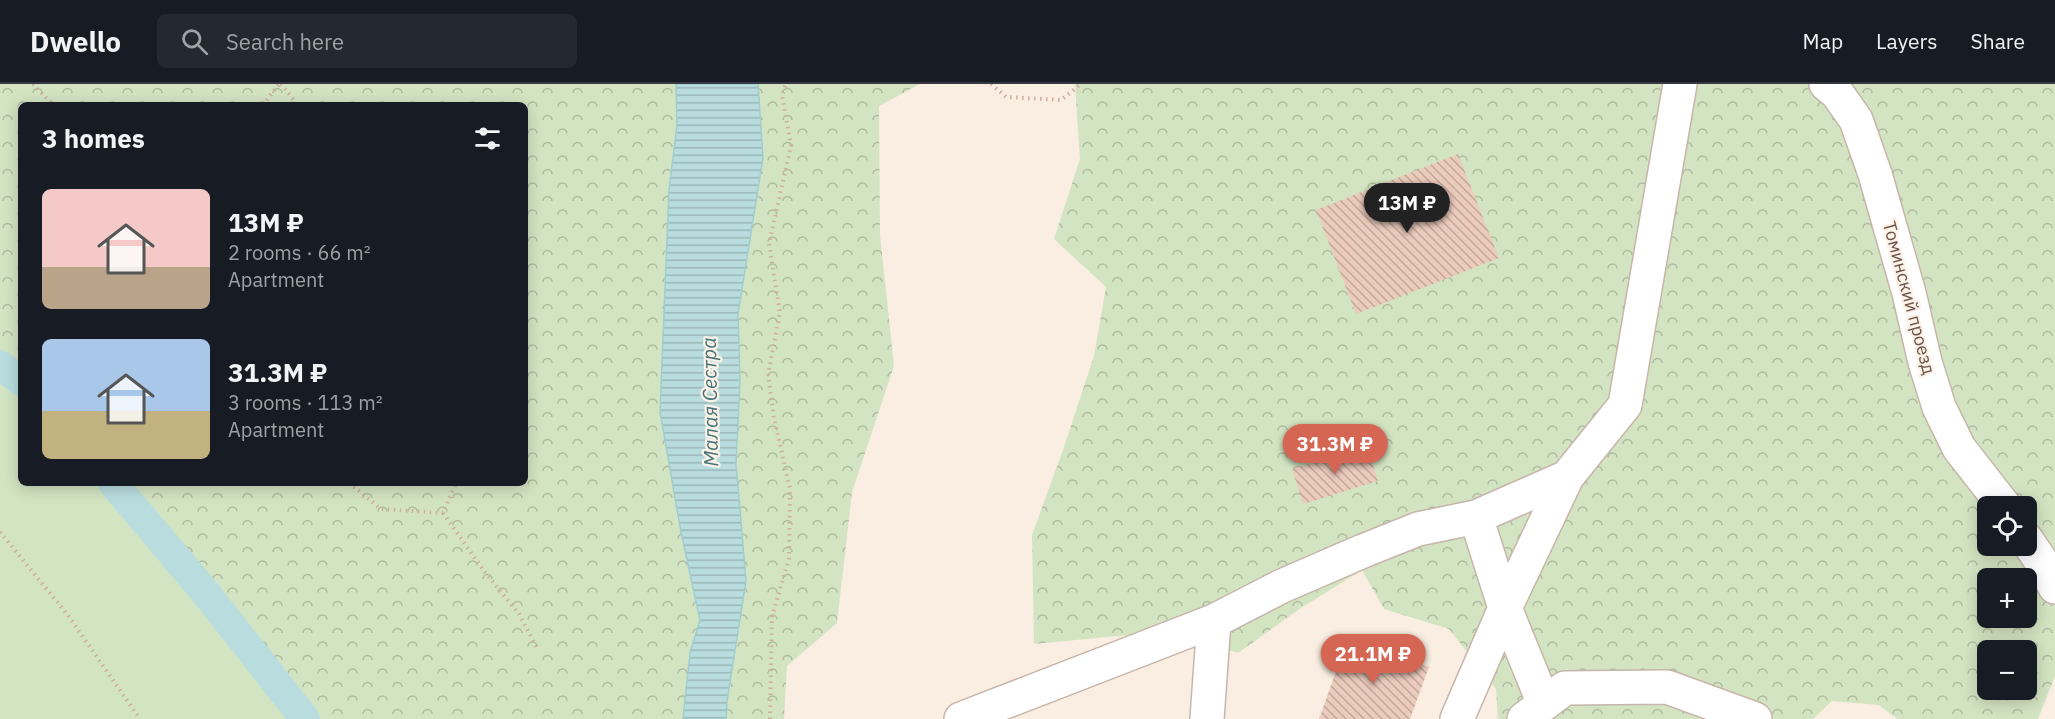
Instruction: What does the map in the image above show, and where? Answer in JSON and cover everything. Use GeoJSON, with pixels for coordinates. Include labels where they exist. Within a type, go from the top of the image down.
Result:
{"type":"FeatureCollection","features":[{"type":"Feature","properties":{"kind":"street"},"geometry":{"type":"LineString","coordinates":[[1457,719],[1505,608],[1567,477],[1625,405],[1680,84]]}},
{"type":"Feature","properties":{"kind":"street","name":"Томинский проезд"},"geometry":{"type":"LineString","coordinates":[[1826,84],[1837,93],[1856,120],[1875,174],[1939,407],[1959,448],[1996,496]]}},
{"type":"Feature","properties":{"kind":"street"},"geometry":{"type":"LineString","coordinates":[[961,719],[1214,621],[1282,586],[1374,546],[1418,529],[1476,517],[1567,477]]}},
{"type":"Feature","properties":{"kind":"street"},"geometry":{"type":"LineString","coordinates":[[1476,517],[1534,711],[1565,688],[1666,687],[1755,719]]}},
{"type":"Feature","properties":{"kind":"street"},"geometry":{"type":"LineString","coordinates":[[2037,555],[2055,587]]}},
{"type":"Feature","properties":{"kind":"street"},"geometry":{"type":"LineString","coordinates":[[1207,719],[1214,621]]}},
{"type":"Feature","properties":{"kind":"path"},"geometry":{"type":"LineString","coordinates":[[33,84],[50,102]]}},
{"type":"Feature","properties":{"kind":"path"},"geometry":{"type":"LineString","coordinates":[[265,102],[280,84],[295,102]]}},
{"type":"Feature","properties":{"kind":"path"},"geometry":{"type":"LineString","coordinates":[[770,719],[772,617],[789,558],[790,489],[774,418],[768,374],[780,313],[769,244],[791,145],[782,95],[786,84]]}},
{"type":"Feature","properties":{"kind":"path"},"geometry":{"type":"LineString","coordinates":[[991,84],[1006,97],[1061,100],[1081,84]]}},
{"type":"Feature","properties":{"kind":"path"},"geometry":{"type":"LineString","coordinates":[[353,486],[381,509],[443,513]]}},
{"type":"Feature","properties":{"kind":"path"},"geometry":{"type":"LineString","coordinates":[[443,513],[455,486]]}},
{"type":"Feature","properties":{"kind":"path"},"geometry":{"type":"LineString","coordinates":[[443,513],[484,571],[519,614],[538,650]]}},
{"type":"Feature","properties":{"kind":"path"},"geometry":{"type":"LineString","coordinates":[[0,532],[67,614],[140,719]]}},
{"type":"Feature","properties":{"kind":"green space"},"geometry":{"type":"Polygon","coordinates":[[[0,84],[676,84],[677,125],[669,190],[666,284],[681,532],[700,620],[690,653],[683,719],[183,719],[0,627],[0,84]]]}},
{"type":"Feature","properties":{"kind":"green space"},"geometry":{"type":"Polygon","coordinates":[[[758,84],[920,84],[879,106],[880,235],[894,366],[852,492],[837,623],[787,666],[784,719],[726,719],[740,382],[738,314],[763,158],[758,84]]]}},
{"type":"Feature","properties":{"kind":"green space"},"geometry":{"type":"Polygon","coordinates":[[[1075,84],[2055,84],[2055,676],[2038,719],[1897,719],[1879,705],[1832,701],[1813,719],[1498,719],[1496,689],[1449,629],[1384,609],[1362,570],[1298,610],[1238,653],[1170,631],[1034,644],[1032,535],[1094,356],[1106,287],[1054,239],[1080,159],[1075,84]]]}},
{"type":"Feature","properties":{"kind":"green space"},"geometry":{"type":"Polygon","coordinates":[[[0,365],[18,379],[18,486],[116,486],[205,592],[305,719],[0,719],[0,365]]]}},
{"type":"Feature","properties":{"kind":"water","name":"Малая Сестра"},"geometry":{"type":"Polygon","coordinates":[[[676,84],[758,84],[763,158],[738,314],[740,382],[736,464],[746,581],[726,719],[683,719],[690,653],[700,620],[681,532],[660,412],[669,190],[677,125],[676,84]]]}},
{"type":"Feature","properties":{"kind":"building"},"geometry":{"type":"Polygon","coordinates":[[[1458,154],[1499,258],[1356,314],[1316,210],[1458,154]]]}},
{"type":"Feature","properties":{"kind":"building"},"geometry":{"type":"Polygon","coordinates":[[[1367,446],[1378,481],[1303,504],[1292,469],[1367,446]]]}},
{"type":"Feature","properties":{"kind":"building"},"geometry":{"type":"Polygon","coordinates":[[[1348,638],[1429,667],[1410,719],[1319,719],[1348,638]]]}},
{"type":"Feature","properties":{"kind":"waterway"},"geometry":{"type":"LineString","coordinates":[[0,365],[18,379]]}},
{"type":"Feature","properties":{"kind":"waterway"},"geometry":{"type":"LineString","coordinates":[[116,486],[205,592],[305,719]]}}]}
